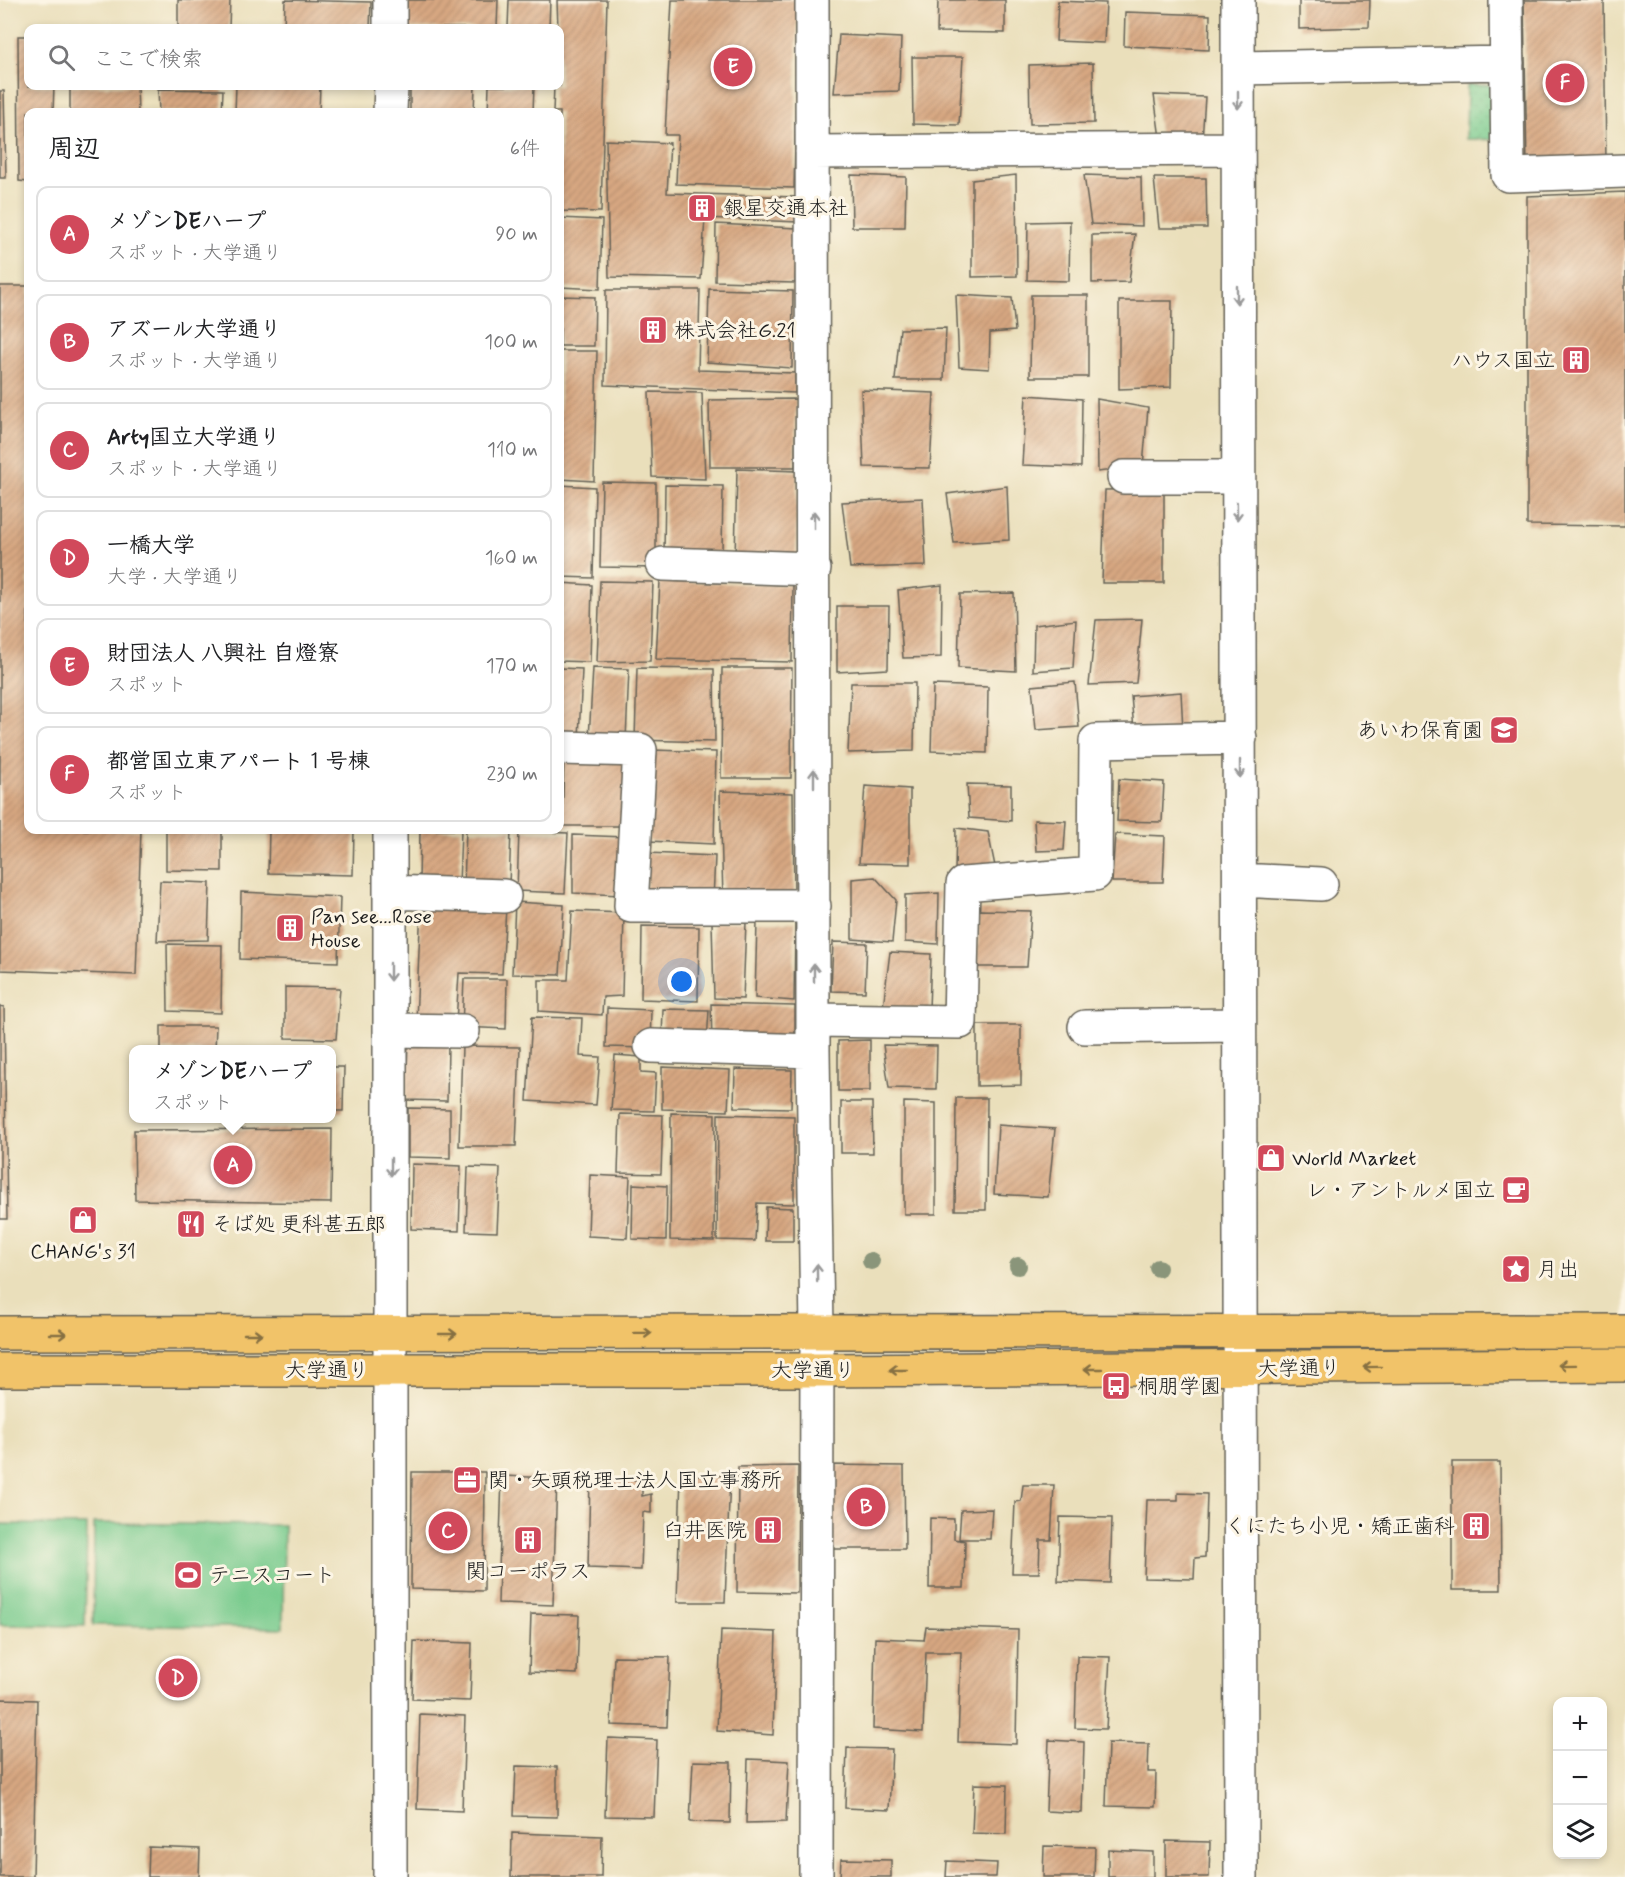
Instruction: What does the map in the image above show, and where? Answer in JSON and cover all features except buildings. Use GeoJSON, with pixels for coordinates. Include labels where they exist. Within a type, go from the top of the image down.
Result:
{"type":"FeatureCollection","features":[{"type":"Feature","properties":{"kind":"main road","name":"大学通り"},"geometry":{"type":"LineString","coordinates":[[0,1333],[1625,1331]]}},
{"type":"Feature","properties":{"kind":"main road","name":"大学通り"},"geometry":{"type":"LineString","coordinates":[[0,1370],[817,1370],[1625,1365]]}},
{"type":"Feature","properties":{"kind":"street"},"geometry":{"type":"LineString","coordinates":[[390,0],[390,24]]}},
{"type":"Feature","properties":{"kind":"street"},"geometry":{"type":"LineString","coordinates":[[812,0],[814,1035],[817,1332],[816,1877]]}},
{"type":"Feature","properties":{"kind":"street"},"geometry":{"type":"LineString","coordinates":[[1238,0],[1237,477],[1240,738],[1238,1244],[1242,1368],[1241,1877]]}},
{"type":"Feature","properties":{"kind":"street"},"geometry":{"type":"LineString","coordinates":[[1506,0],[1508,175],[1625,171]]}},
{"type":"Feature","properties":{"kind":"street"},"geometry":{"type":"LineString","coordinates":[[1238,68],[1507,63]]}},
{"type":"Feature","properties":{"kind":"street"},"geometry":{"type":"LineString","coordinates":[[390,108],[391,90]]}},
{"type":"Feature","properties":{"kind":"street"},"geometry":{"type":"LineString","coordinates":[[812,152],[1238,149]]}},
{"type":"Feature","properties":{"kind":"street"},"geometry":{"type":"LineString","coordinates":[[1124,477],[1237,477]]}},
{"type":"Feature","properties":{"kind":"street"},"geometry":{"type":"LineString","coordinates":[[663,564],[814,569]]}},
{"type":"Feature","properties":{"kind":"street"},"geometry":{"type":"LineString","coordinates":[[651,1046],[960,1022],[963,884],[1095,874],[1096,741],[1240,738]]}},
{"type":"Feature","properties":{"kind":"street"},"geometry":{"type":"LineString","coordinates":[[564,748],[640,750],[631,906],[814,906]]}},
{"type":"Feature","properties":{"kind":"street"},"geometry":{"type":"LineString","coordinates":[[390,834],[390,1877]]}},
{"type":"Feature","properties":{"kind":"street"},"geometry":{"type":"LineString","coordinates":[[1240,880],[1321,884]]}},
{"type":"Feature","properties":{"kind":"street"},"geometry":{"type":"LineString","coordinates":[[390,892],[504,896]]}},
{"type":"Feature","properties":{"kind":"street"},"geometry":{"type":"LineString","coordinates":[[1084,1027],[1238,1025]]}},
{"type":"Feature","properties":{"kind":"street"},"geometry":{"type":"LineString","coordinates":[[390,1030],[463,1031]]}},
{"type":"Feature","properties":{"kind":"green space"},"geometry":{"type":"Polygon","coordinates":[[[1467,85],[1496,85],[1503,140],[1466,139],[1467,85]]]}},
{"type":"Feature","properties":{"kind":"green space","name":"テニスコート"},"geometry":{"type":"Polygon","coordinates":[[[94,1523],[284,1525],[283,1628],[93,1625],[94,1523]]]}},
{"type":"Feature","properties":{"kind":"green space"},"geometry":{"type":"Polygon","coordinates":[[[0,1524],[87,1525],[85,1626],[0,1625],[0,1524]]]}},
{"type":"Feature","properties":{"kind":"place","name":"財団法人 八興社 自燈寮"},"geometry":{"type":"Point","coordinates":[733,67]}},
{"type":"Feature","properties":{"kind":"place","name":"都営国立東アパート１号棟"},"geometry":{"type":"Point","coordinates":[1565,83]}},
{"type":"Feature","properties":{"kind":"place","name":"銀星交通本社"},"geometry":{"type":"Point","coordinates":[702,208]}},
{"type":"Feature","properties":{"kind":"place","name":"株式会社G.21"},"geometry":{"type":"Point","coordinates":[653,330]}},
{"type":"Feature","properties":{"kind":"place","name":"ハウス国立"},"geometry":{"type":"Point","coordinates":[1576,360]}},
{"type":"Feature","properties":{"kind":"place","name":"あいわ保育園"},"geometry":{"type":"Point","coordinates":[1504,730]}},
{"type":"Feature","properties":{"kind":"place","name":"Pan see...Rose House"},"geometry":{"type":"Point","coordinates":[290,928]}},
{"type":"Feature","properties":{"kind":"place","name":"World Market"},"geometry":{"type":"Point","coordinates":[1271,1158]}},
{"type":"Feature","properties":{"kind":"place","name":"メゾンDEハープ"},"geometry":{"type":"Point","coordinates":[233,1165]}},
{"type":"Feature","properties":{"kind":"place","name":"レ・アントルメ国立"},"geometry":{"type":"Point","coordinates":[1516,1190]}},
{"type":"Feature","properties":{"kind":"place","name":"CHANG's 31"},"geometry":{"type":"Point","coordinates":[83,1220]}},
{"type":"Feature","properties":{"kind":"place","name":"そば処 更科甚五郎"},"geometry":{"type":"Point","coordinates":[191,1224]}},
{"type":"Feature","properties":{"kind":"place","name":"月出"},"geometry":{"type":"Point","coordinates":[1516,1269]}},
{"type":"Feature","properties":{"kind":"place","name":"桐朋学園"},"geometry":{"type":"Point","coordinates":[1116,1386]}},
{"type":"Feature","properties":{"kind":"place","name":"関・矢頭税理士法人国立事務所"},"geometry":{"type":"Point","coordinates":[467,1480]}},
{"type":"Feature","properties":{"kind":"place","name":"アズール大学通り"},"geometry":{"type":"Point","coordinates":[866,1507]}},
{"type":"Feature","properties":{"kind":"place","name":"くにたち小児・矯正歯科"},"geometry":{"type":"Point","coordinates":[1476,1526]}},
{"type":"Feature","properties":{"kind":"place","name":"臼井医院"},"geometry":{"type":"Point","coordinates":[768,1530]}},
{"type":"Feature","properties":{"kind":"place","name":"Arty国立大学通り"},"geometry":{"type":"Point","coordinates":[448,1531]}},
{"type":"Feature","properties":{"kind":"place","name":"関コーポラス"},"geometry":{"type":"Point","coordinates":[528,1540]}},
{"type":"Feature","properties":{"kind":"place","name":"テニスコート"},"geometry":{"type":"Point","coordinates":[188,1575]}},
{"type":"Feature","properties":{"kind":"place","name":"一橋大学"},"geometry":{"type":"Point","coordinates":[178,1678]}}]}
